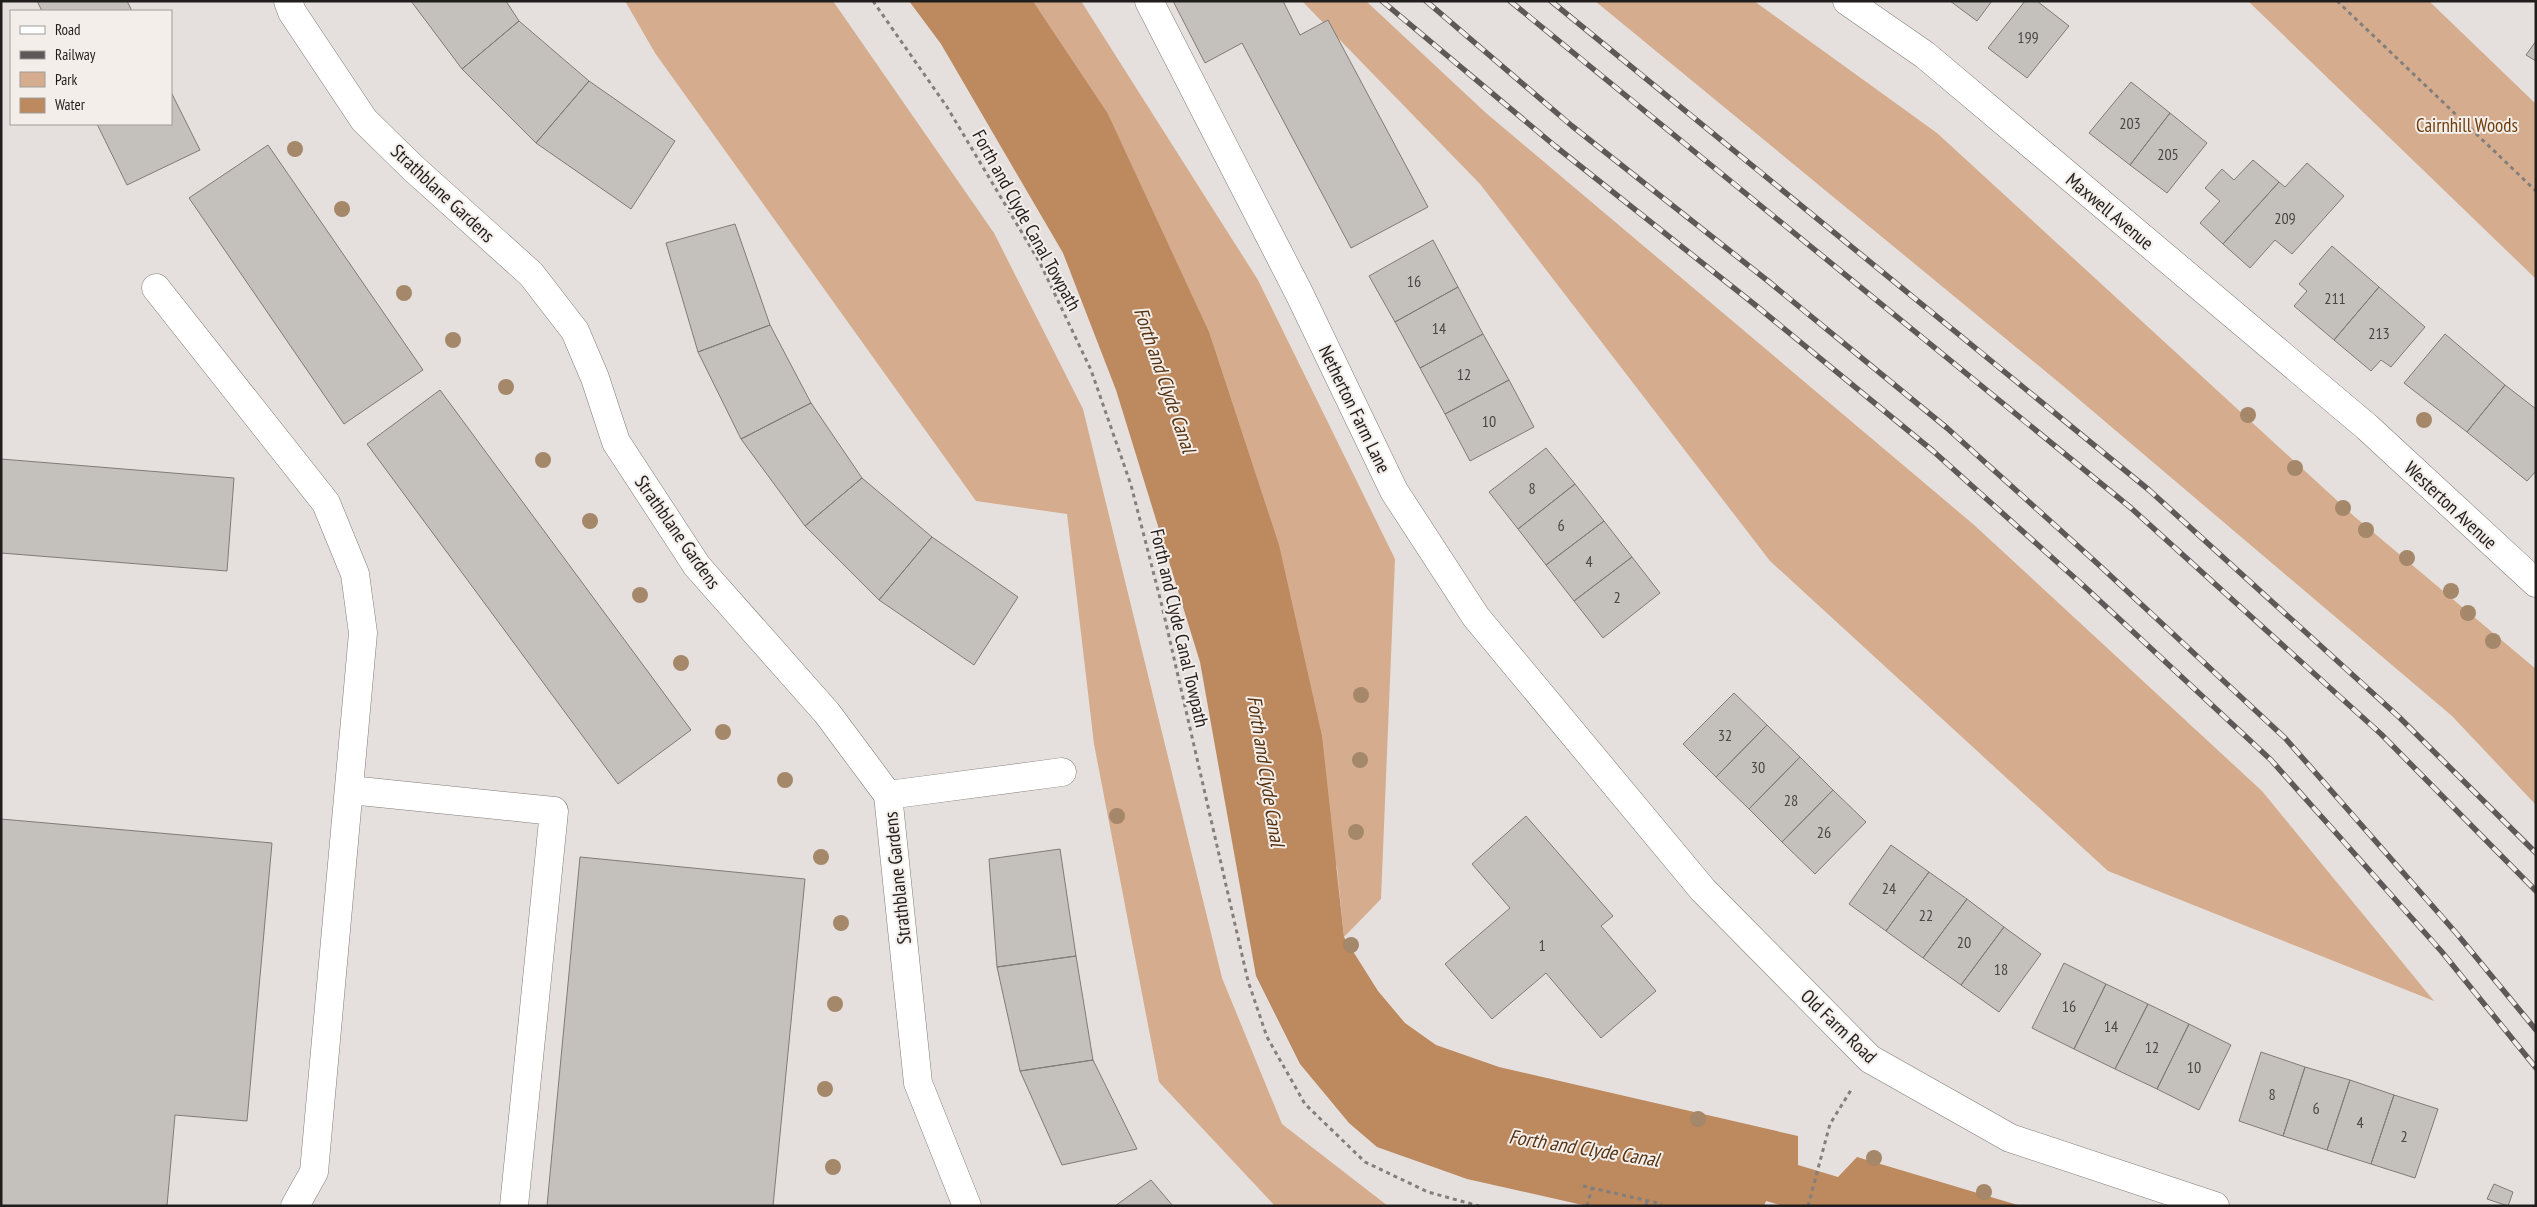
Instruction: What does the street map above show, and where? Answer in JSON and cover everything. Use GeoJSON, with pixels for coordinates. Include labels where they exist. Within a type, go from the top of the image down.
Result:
{"type":"FeatureCollection","features":[{"type":"Feature","properties":{"kind":"street","name":"Strathblane Gardens"},"geometry":{"type":"LineString","coordinates":[[288,1],[292,12],[364,120],[413,168],[531,274],[575,331],[594,378],[616,442],[697,566],[827,713],[888,795],[918,1083],[967,1206]]}},
{"type":"Feature","properties":{"kind":"street","name":"Netherton Farm Lane"},"geometry":{"type":"LineString","coordinates":[[1149,1],[1299,293],[1394,491],[1476,617],[1614,784]]}},
{"type":"Feature","properties":{"kind":"street","name":"Maxwell Avenue"},"geometry":{"type":"LineString","coordinates":[[1847,1],[1925,55],[2366,427]]}},
{"type":"Feature","properties":{"kind":"street"},"geometry":{"type":"LineString","coordinates":[[156,288],[326,503],[355,574],[364,634],[314,1172],[295,1206]]}},
{"type":"Feature","properties":{"kind":"street","name":"Westerton Avenue"},"geometry":{"type":"LineString","coordinates":[[2366,427],[2536,583]]}},
{"type":"Feature","properties":{"kind":"street"},"geometry":{"type":"LineString","coordinates":[[888,795],[1062,772]]}},
{"type":"Feature","properties":{"kind":"street","name":"Old Farm Road"},"geometry":{"type":"LineString","coordinates":[[1614,784],[1703,890],[1870,1059],[2010,1138],[2215,1206]]}},
{"type":"Feature","properties":{"kind":"street"},"geometry":{"type":"LineString","coordinates":[[350,790],[554,811],[514,1206]]}},
{"type":"Feature","properties":{"kind":"path","name":"Forth and Clyde Canal Towpath"},"geometry":{"type":"LineString","coordinates":[[873,1],[947,107],[1040,263],[1091,370],[1131,485],[1162,606],[1248,980],[1267,1037],[1305,1104],[1365,1162],[1428,1192],[1479,1206]]}},
{"type":"Feature","properties":{"kind":"path"},"geometry":{"type":"LineString","coordinates":[[2337,1],[2536,191]]}},
{"type":"Feature","properties":{"kind":"path"},"geometry":{"type":"LineString","coordinates":[[1808,1206],[1830,1124],[1870,1059]]}},
{"type":"Feature","properties":{"kind":"path"},"geometry":{"type":"LineString","coordinates":[[1583,1186],[1662,1204]]}},
{"type":"Feature","properties":{"kind":"path"},"geometry":{"type":"LineString","coordinates":[[1587,1206],[1592,1188]]}},
{"type":"Feature","properties":{"kind":"path"},"geometry":{"type":"LineString","coordinates":[[1646,1206],[1647,1201]]}},
{"type":"Feature","properties":{"kind":"green space"},"geometry":{"type":"Polygon","coordinates":[[[625,1],[833,1],[994,233],[1083,409],[1222,978],[1282,1124],[1388,1206],[1275,1206],[1159,1082],[1094,744],[1067,514],[976,501],[655,53],[625,1]]]}},
{"type":"Feature","properties":{"kind":"green space"},"geometry":{"type":"Polygon","coordinates":[[[1033,1],[1081,1],[1258,280],[1395,559],[1381,899],[1344,937],[1337,868],[1107,112],[1033,1]]]}},
{"type":"Feature","properties":{"kind":"green space"},"geometry":{"type":"Polygon","coordinates":[[[1302,1],[1366,1],[1486,113],[1973,524],[2262,791],[2434,1001],[2108,871],[1770,561],[1480,184],[1302,1]]]}},
{"type":"Feature","properties":{"kind":"green space"},"geometry":{"type":"Polygon","coordinates":[[[1595,1],[1754,1],[1937,133],[2355,517],[2536,669],[2536,805],[2452,716],[2062,385],[1595,1]]]}},
{"type":"Feature","properties":{"kind":"green space","name":"Cairnhill Woods"},"geometry":{"type":"Polygon","coordinates":[[[2248,1],[2429,1],[2536,104],[2536,279],[2248,1]]]}},
{"type":"Feature","properties":{"kind":"water","name":"Forth and Clyde Canal"},"geometry":{"type":"Polygon","coordinates":[[[909,1],[1033,1],[1107,112],[1209,332],[1279,545],[1322,736],[1344,937],[1378,991],[1405,1023],[1436,1045],[1499,1067],[1798,1136],[1798,1165],[1838,1177],[1857,1157],[2021,1206],[1783,1206],[1766,1201],[1764,1206],[1587,1206],[1467,1179],[1377,1147],[1349,1123],[1300,1064],[1256,976],[1200,662],[1116,390],[1063,253],[941,44],[909,1]]]}},
{"type":"Feature","properties":{"kind":"building"},"geometry":{"type":"Polygon","coordinates":[[[37,1],[127,1],[132,10],[42,10],[37,1]]]}},
{"type":"Feature","properties":{"kind":"building"},"geometry":{"type":"Polygon","coordinates":[[[411,1],[506,1],[519,21],[462,69],[411,1]]]}},
{"type":"Feature","properties":{"kind":"building"},"geometry":{"type":"Polygon","coordinates":[[[1173,1],[1283,1],[1300,35],[1328,20],[1428,207],[1351,248],[1242,43],[1205,63],[1173,1]]]}},
{"type":"Feature","properties":{"kind":"building"},"geometry":{"type":"Polygon","coordinates":[[[1950,1],[1992,1],[1977,21],[1950,1]]]}},
{"type":"Feature","properties":{"kind":"building"},"geometry":{"type":"Polygon","coordinates":[[[2025,1],[2037,1],[2069,26],[2027,78],[1988,48],[2025,1]]]}},
{"type":"Feature","properties":{"kind":"building"},"geometry":{"type":"Polygon","coordinates":[[[519,21],[589,81],[536,143],[462,69],[519,21]]]}},
{"type":"Feature","properties":{"kind":"building"},"geometry":{"type":"Polygon","coordinates":[[[2536,41],[2536,61],[2526,55],[2536,41]]]}},
{"type":"Feature","properties":{"kind":"building"},"geometry":{"type":"Polygon","coordinates":[[[589,81],[675,141],[631,209],[536,143],[589,81]]]}},
{"type":"Feature","properties":{"kind":"building"},"geometry":{"type":"Polygon","coordinates":[[[2131,82],[2170,113],[2130,165],[2089,133],[2131,82]]]}},
{"type":"Feature","properties":{"kind":"building"},"geometry":{"type":"Polygon","coordinates":[[[172,94],[200,150],[127,185],[97,125],[172,125],[172,94]]]}},
{"type":"Feature","properties":{"kind":"building"},"geometry":{"type":"Polygon","coordinates":[[[2170,113],[2207,143],[2167,193],[2130,165],[2170,113]]]}},
{"type":"Feature","properties":{"kind":"building"},"geometry":{"type":"Polygon","coordinates":[[[268,145],[423,370],[344,424],[189,198],[268,145]]]}},
{"type":"Feature","properties":{"kind":"building"},"geometry":{"type":"Polygon","coordinates":[[[2253,160],[2279,182],[2223,244],[2200,223],[2220,201],[2205,188],[2222,169],[2234,180],[2253,160]]]}},
{"type":"Feature","properties":{"kind":"building"},"geometry":{"type":"Polygon","coordinates":[[[2307,163],[2344,196],[2292,254],[2275,240],[2250,268],[2223,244],[2279,182],[2285,187],[2307,163]]]}},
{"type":"Feature","properties":{"kind":"building"},"geometry":{"type":"Polygon","coordinates":[[[735,224],[770,325],[698,352],[666,243],[735,224]]]}},
{"type":"Feature","properties":{"kind":"building"},"geometry":{"type":"Polygon","coordinates":[[[1433,240],[1458,287],[1395,322],[1369,276],[1433,240]]]}},
{"type":"Feature","properties":{"kind":"building"},"geometry":{"type":"Polygon","coordinates":[[[2332,246],[2379,287],[2334,340],[2294,306],[2307,291],[2299,284],[2332,246]]]}},
{"type":"Feature","properties":{"kind":"building"},"geometry":{"type":"Polygon","coordinates":[[[1458,287],[1483,334],[1420,368],[1395,322],[1458,287]]]}},
{"type":"Feature","properties":{"kind":"building"},"geometry":{"type":"Polygon","coordinates":[[[2379,287],[2425,327],[2391,367],[2381,360],[2371,371],[2334,340],[2379,287]]]}},
{"type":"Feature","properties":{"kind":"building"},"geometry":{"type":"Polygon","coordinates":[[[770,325],[811,403],[741,439],[698,352],[770,325]]]}},
{"type":"Feature","properties":{"kind":"building"},"geometry":{"type":"Polygon","coordinates":[[[1483,334],[1509,380],[1445,414],[1420,368],[1483,334]]]}},
{"type":"Feature","properties":{"kind":"building"},"geometry":{"type":"Polygon","coordinates":[[[2445,334],[2505,385],[2467,432],[2404,383],[2445,334]]]}},
{"type":"Feature","properties":{"kind":"building"},"geometry":{"type":"Polygon","coordinates":[[[1509,380],[1534,427],[1470,461],[1445,414],[1509,380]]]}},
{"type":"Feature","properties":{"kind":"building"},"geometry":{"type":"Polygon","coordinates":[[[2505,385],[2536,409],[2536,471],[2527,481],[2467,432],[2505,385]]]}},
{"type":"Feature","properties":{"kind":"building"},"geometry":{"type":"Polygon","coordinates":[[[440,390],[691,730],[618,784],[367,444],[440,390]]]}},
{"type":"Feature","properties":{"kind":"building"},"geometry":{"type":"Polygon","coordinates":[[[811,403],[862,478],[805,526],[741,439],[811,403]]]}},
{"type":"Feature","properties":{"kind":"building"},"geometry":{"type":"Polygon","coordinates":[[[1546,448],[1575,484],[1518,529],[1489,492],[1546,448]]]}},
{"type":"Feature","properties":{"kind":"building"},"geometry":{"type":"Polygon","coordinates":[[[1,459],[234,478],[227,571],[1,553],[1,459]]]}},
{"type":"Feature","properties":{"kind":"building"},"geometry":{"type":"Polygon","coordinates":[[[862,478],[932,537],[879,600],[805,526],[862,478]]]}},
{"type":"Feature","properties":{"kind":"building"},"geometry":{"type":"Polygon","coordinates":[[[1575,484],[1604,521],[1546,565],[1518,529],[1575,484]]]}},
{"type":"Feature","properties":{"kind":"building"},"geometry":{"type":"Polygon","coordinates":[[[1604,521],[1632,557],[1574,601],[1546,565],[1604,521]]]}},
{"type":"Feature","properties":{"kind":"building"},"geometry":{"type":"Polygon","coordinates":[[[932,537],[1018,597],[974,665],[879,600],[932,537]]]}},
{"type":"Feature","properties":{"kind":"building"},"geometry":{"type":"Polygon","coordinates":[[[1632,557],[1660,593],[1603,638],[1574,601],[1632,557]]]}},
{"type":"Feature","properties":{"kind":"building"},"geometry":{"type":"Polygon","coordinates":[[[1734,693],[1767,725],[1716,777],[1683,744],[1734,693]]]}},
{"type":"Feature","properties":{"kind":"building"},"geometry":{"type":"Polygon","coordinates":[[[1767,725],[1800,757],[1749,809],[1716,777],[1767,725]]]}},
{"type":"Feature","properties":{"kind":"building"},"geometry":{"type":"Polygon","coordinates":[[[1800,757],[1833,790],[1782,842],[1749,809],[1800,757]]]}},
{"type":"Feature","properties":{"kind":"building"},"geometry":{"type":"Polygon","coordinates":[[[1833,790],[1866,822],[1815,874],[1782,842],[1833,790]]]}},
{"type":"Feature","properties":{"kind":"building"},"geometry":{"type":"Polygon","coordinates":[[[1526,816],[1613,916],[1601,926],[1656,991],[1601,1038],[1546,973],[1492,1019],[1445,964],[1510,908],[1472,864],[1526,816]]]}},
{"type":"Feature","properties":{"kind":"building"},"geometry":{"type":"Polygon","coordinates":[[[1,819],[272,843],[247,1121],[175,1115],[167,1206],[1,1206],[1,819]]]}},
{"type":"Feature","properties":{"kind":"building"},"geometry":{"type":"Polygon","coordinates":[[[1891,845],[1929,872],[1886,931],[1849,904],[1891,845]]]}},
{"type":"Feature","properties":{"kind":"building"},"geometry":{"type":"Polygon","coordinates":[[[1060,849],[1076,956],[997,967],[989,859],[1060,849]]]}},
{"type":"Feature","properties":{"kind":"building"},"geometry":{"type":"Polygon","coordinates":[[[580,857],[805,879],[773,1206],[547,1206],[580,857]]]}},
{"type":"Feature","properties":{"kind":"building"},"geometry":{"type":"Polygon","coordinates":[[[1929,872],[1967,899],[1923,958],[1886,931],[1929,872]]]}},
{"type":"Feature","properties":{"kind":"building"},"geometry":{"type":"Polygon","coordinates":[[[1967,899],[2004,927],[1961,985],[1923,958],[1967,899]]]}},
{"type":"Feature","properties":{"kind":"building"},"geometry":{"type":"Polygon","coordinates":[[[2004,927],[2041,954],[1999,1012],[1961,985],[2004,927]]]}},
{"type":"Feature","properties":{"kind":"building"},"geometry":{"type":"Polygon","coordinates":[[[1076,956],[1093,1060],[1020,1071],[997,967],[1076,956]]]}},
{"type":"Feature","properties":{"kind":"building"},"geometry":{"type":"Polygon","coordinates":[[[2064,963],[2106,984],[2074,1049],[2032,1028],[2064,963]]]}},
{"type":"Feature","properties":{"kind":"building"},"geometry":{"type":"Polygon","coordinates":[[[2106,984],[2148,1004],[2115,1069],[2074,1049],[2106,984]]]}},
{"type":"Feature","properties":{"kind":"building"},"geometry":{"type":"Polygon","coordinates":[[[2148,1004],[2189,1024],[2157,1089],[2115,1069],[2148,1004]]]}},
{"type":"Feature","properties":{"kind":"building"},"geometry":{"type":"Polygon","coordinates":[[[2189,1024],[2231,1045],[2199,1110],[2157,1089],[2189,1024]]]}},
{"type":"Feature","properties":{"kind":"building"},"geometry":{"type":"Polygon","coordinates":[[[2261,1052],[2305,1067],[2283,1136],[2239,1121],[2261,1052]]]}},
{"type":"Feature","properties":{"kind":"building"},"geometry":{"type":"Polygon","coordinates":[[[1093,1060],[1137,1149],[1062,1165],[1020,1071],[1093,1060]]]}},
{"type":"Feature","properties":{"kind":"building"},"geometry":{"type":"Polygon","coordinates":[[[2305,1067],[2350,1080],[2327,1150],[2283,1136],[2305,1067]]]}},
{"type":"Feature","properties":{"kind":"building"},"geometry":{"type":"Polygon","coordinates":[[[2350,1080],[2394,1095],[2371,1164],[2327,1150],[2350,1080]]]}},
{"type":"Feature","properties":{"kind":"building"},"geometry":{"type":"Polygon","coordinates":[[[2394,1095],[2438,1109],[2415,1178],[2371,1164],[2394,1095]]]}},
{"type":"Feature","properties":{"kind":"building"},"geometry":{"type":"Polygon","coordinates":[[[1151,1180],[1173,1206],[1115,1206],[1151,1180]]]}},
{"type":"Feature","properties":{"kind":"building"},"geometry":{"type":"Polygon","coordinates":[[[2494,1184],[2513,1192],[2508,1206],[2487,1199],[2494,1184]]]}},
{"type":"Feature","properties":{"kind":"railway"},"geometry":{"type":"LineString","coordinates":[[1382,1],[1555,146],[1754,304],[1933,451],[2086,588],[2271,760],[2442,952],[2536,1068]]}},
{"type":"Feature","properties":{"kind":"railway"},"geometry":{"type":"LineString","coordinates":[[1426,1],[1572,126],[1768,281],[1947,428],[2099,565],[2285,738],[2457,934],[2536,1030]]}},
{"type":"Feature","properties":{"kind":"railway"},"geometry":{"type":"LineString","coordinates":[[1510,1],[2131,508],[2381,734],[2536,891]]}},
{"type":"Feature","properties":{"kind":"railway"},"geometry":{"type":"LineString","coordinates":[[1551,1],[2149,490],[2399,717],[2536,853]]}}]}
